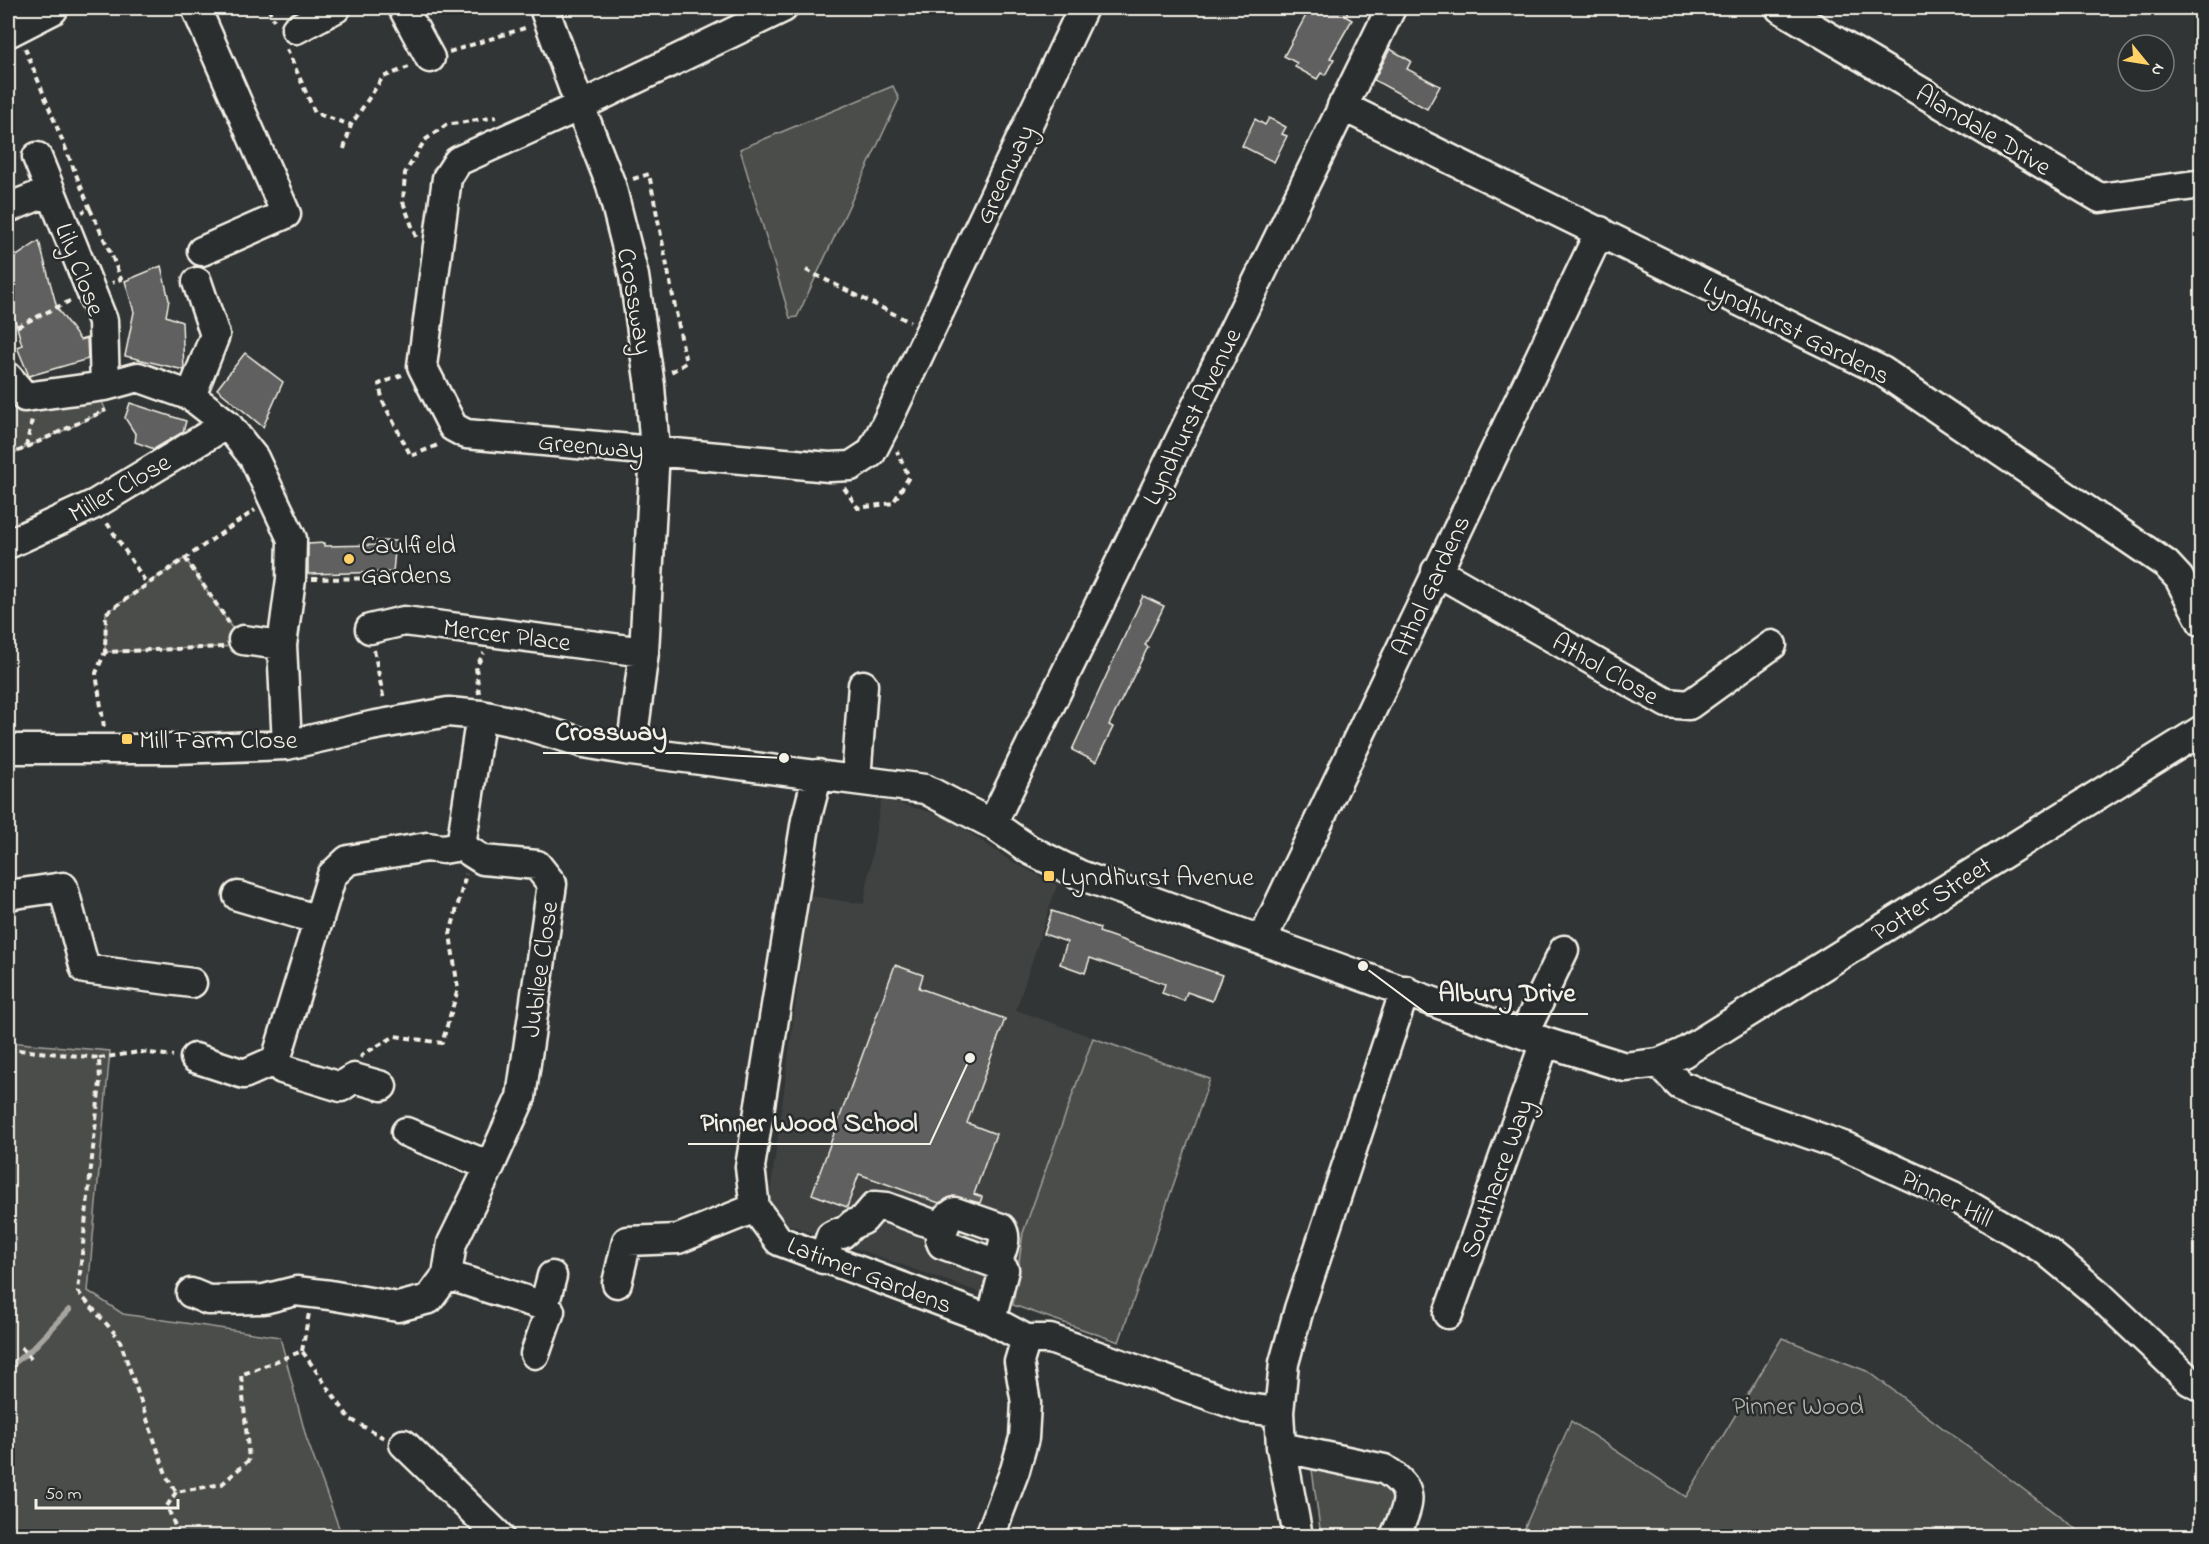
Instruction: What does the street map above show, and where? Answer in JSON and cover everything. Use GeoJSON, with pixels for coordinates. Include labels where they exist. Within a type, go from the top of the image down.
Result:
{"type":"FeatureCollection","features":[{"type":"Feature","properties":{"kind":"street"},"geometry":{"type":"LineString","coordinates":[[196,8],[286,214],[202,251]]}},
{"type":"Feature","properties":{"kind":"street"},"geometry":{"type":"LineString","coordinates":[[285,32],[336,8]]}},
{"type":"Feature","properties":{"kind":"street"},"geometry":{"type":"LineString","coordinates":[[403,8],[430,58]]}},
{"type":"Feature","properties":{"kind":"street","name":"Crossway"},"geometry":{"type":"LineString","coordinates":[[544,8],[611,185],[634,276],[650,386],[655,451],[644,652],[631,751]]}},
{"type":"Feature","properties":{"kind":"street"},"geometry":{"type":"LineString","coordinates":[[466,434],[453,427],[422,366],[447,178],[458,161],[580,106],[783,8]]}},
{"type":"Feature","properties":{"kind":"street","name":"Greenway"},"geometry":{"type":"LineString","coordinates":[[466,434],[829,467],[851,466],[871,453],[1083,8]]}},
{"type":"Feature","properties":{"kind":"street","name":"Lyndhurst Avenue"},"geometry":{"type":"LineString","coordinates":[[992,824],[1391,8]]}},
{"type":"Feature","properties":{"kind":"street","name":"Alandale Drive"},"geometry":{"type":"LineString","coordinates":[[1780,8],[2100,198],[2202,184]]}},
{"type":"Feature","properties":{"kind":"street","name":"Lyndhurst Gardens"},"geometry":{"type":"LineString","coordinates":[[1342,106],[1882,371],[2166,564],[2179,578],[2202,622]]}},
{"type":"Feature","properties":{"kind":"street","name":"Lily Close"},"geometry":{"type":"LineString","coordinates":[[37,157],[103,321],[101,386]]}},
{"type":"Feature","properties":{"kind":"street"},"geometry":{"type":"LineString","coordinates":[[8,208],[50,191]]}},
{"type":"Feature","properties":{"kind":"street","name":"Athol Gardens"},"geometry":{"type":"LineString","coordinates":[[1262,940],[1600,231]]}},
{"type":"Feature","properties":{"kind":"street"},"geometry":{"type":"LineString","coordinates":[[190,396],[215,334],[197,282]]}},
{"type":"Feature","properties":{"kind":"street"},"geometry":{"type":"LineString","coordinates":[[8,378],[26,397],[138,378],[190,396],[227,424],[254,458],[292,539],[291,579],[282,645],[287,745]]}},
{"type":"Feature","properties":{"kind":"street","name":"Miller Close"},"geometry":{"type":"LineString","coordinates":[[8,544],[95,504],[227,424]]}},
{"type":"Feature","properties":{"kind":"street","name":"Athol Close"},"geometry":{"type":"LineString","coordinates":[[1436,571],[1667,703],[1689,705],[1772,645]]}},
{"type":"Feature","properties":{"kind":"street","name":"Mercer Place"},"geometry":{"type":"LineString","coordinates":[[370,628],[404,621],[644,652]]}},
{"type":"Feature","properties":{"kind":"street"},"geometry":{"type":"LineString","coordinates":[[243,640],[282,645]]}},
{"type":"Feature","properties":{"kind":"street"},"geometry":{"type":"LineString","coordinates":[[856,780],[863,685]]}},
{"type":"Feature","properties":{"kind":"street","name":"Potter Street"},"geometry":{"type":"LineString","coordinates":[[8,749],[176,749],[287,745],[448,712],[481,715],[519,723],[584,743],[631,751],[925,789],[992,824],[1030,850],[1080,875],[1534,1037],[1625,1067],[1659,1063],[1683,1053],[2202,730]]}},
{"type":"Feature","properties":{"kind":"street"},"geometry":{"type":"LineString","coordinates":[[466,850],[481,715]]}},
{"type":"Feature","properties":{"kind":"street","name":"Latimer Gardens"},"geometry":{"type":"LineString","coordinates":[[818,774],[806,820],[750,1167],[755,1208],[779,1241],[991,1320],[1026,1339],[1050,1339],[1245,1408],[1279,1412]]}},
{"type":"Feature","properties":{"kind":"street","name":"Jubilee Close"},"geometry":{"type":"LineString","coordinates":[[191,1293],[208,1300],[264,1299],[296,1291],[398,1308],[429,1299],[447,1275],[452,1244],[521,1097],[552,884],[537,865],[483,860],[466,850],[427,847],[348,860],[332,875],[276,1060]]}},
{"type":"Feature","properties":{"kind":"street"},"geometry":{"type":"LineString","coordinates":[[8,895],[63,887],[85,969],[192,983]]}},
{"type":"Feature","properties":{"kind":"street"},"geometry":{"type":"LineString","coordinates":[[238,896],[319,920]]}},
{"type":"Feature","properties":{"kind":"street","name":"Southacre Way"},"geometry":{"type":"LineString","coordinates":[[1448,1314],[1534,1037],[1564,950]]}},
{"type":"Feature","properties":{"kind":"street"},"geometry":{"type":"LineString","coordinates":[[1298,1536],[1281,1447],[1279,1412],[1284,1363],[1299,1308],[1406,990]]}},
{"type":"Feature","properties":{"kind":"street"},"geometry":{"type":"LineString","coordinates":[[195,1058],[244,1074],[276,1060],[282,1069],[340,1088],[354,1078],[382,1086]]}},
{"type":"Feature","properties":{"kind":"street","name":"Pinner Hill"},"geometry":{"type":"LineString","coordinates":[[1659,1063],[1680,1085],[1741,1110],[1846,1147],[1953,1196],[2046,1251],[2097,1293],[2190,1381],[2202,1387]]}},
{"type":"Feature","properties":{"kind":"street"},"geometry":{"type":"LineString","coordinates":[[406,1132],[490,1166]]}},
{"type":"Feature","properties":{"kind":"street"},"geometry":{"type":"LineString","coordinates":[[823,1259],[831,1236],[837,1233],[842,1234],[853,1224],[863,1220],[875,1206],[943,1228],[948,1216],[955,1212],[1001,1228],[1005,1238],[997,1264],[1004,1270],[991,1320]]}},
{"type":"Feature","properties":{"kind":"street"},"geometry":{"type":"LineString","coordinates":[[617,1283],[627,1241],[678,1239],[755,1208]]}},
{"type":"Feature","properties":{"kind":"street"},"geometry":{"type":"LineString","coordinates":[[447,1275],[544,1306],[550,1311],[535,1354]]}},
{"type":"Feature","properties":{"kind":"street"},"geometry":{"type":"LineString","coordinates":[[544,1306],[552,1276]]}},
{"type":"Feature","properties":{"kind":"street"},"geometry":{"type":"LineString","coordinates":[[990,1536],[1016,1470],[1024,1438],[1026,1403],[1019,1362],[1026,1339]]}},
{"type":"Feature","properties":{"kind":"street"},"geometry":{"type":"LineString","coordinates":[[1281,1447],[1384,1469],[1394,1475],[1405,1485],[1409,1498],[1407,1510],[1395,1536]]}},
{"type":"Feature","properties":{"kind":"street"},"geometry":{"type":"LineString","coordinates":[[406,1457],[499,1536]]}},
{"type":"Feature","properties":{"kind":"path"},"geometry":{"type":"LineString","coordinates":[[268,8],[285,32],[315,114],[351,125]]}},
{"type":"Feature","properties":{"kind":"path"},"geometry":{"type":"LineString","coordinates":[[8,331],[90,291],[121,279],[90,209],[28,17]]}},
{"type":"Feature","properties":{"kind":"path"},"geometry":{"type":"LineString","coordinates":[[611,185],[649,174],[686,363],[650,386]]}},
{"type":"Feature","properties":{"kind":"path"},"geometry":{"type":"LineString","coordinates":[[63,221],[90,209]]}},
{"type":"Feature","properties":{"kind":"path"},"geometry":{"type":"LineString","coordinates":[[806,270],[929,331]]}},
{"type":"Feature","properties":{"kind":"path"},"geometry":{"type":"LineString","coordinates":[[422,366],[379,384],[383,402],[411,456],[466,434]]}},
{"type":"Feature","properties":{"kind":"path"},"geometry":{"type":"LineString","coordinates":[[8,456],[106,411],[101,386]]}},
{"type":"Feature","properties":{"kind":"path"},"geometry":{"type":"LineString","coordinates":[[829,467],[858,508],[893,503],[909,477],[885,426]]}},
{"type":"Feature","properties":{"kind":"path"},"geometry":{"type":"LineString","coordinates":[[107,749],[96,673],[105,652],[106,613],[273,498]]}},
{"type":"Feature","properties":{"kind":"path"},"geometry":{"type":"LineString","coordinates":[[95,504],[147,585]]}},
{"type":"Feature","properties":{"kind":"path"},"geometry":{"type":"LineString","coordinates":[[105,652],[239,646],[243,640],[236,634],[185,558]]}},
{"type":"Feature","properties":{"kind":"path"},"geometry":{"type":"LineString","coordinates":[[291,579],[389,578]]}},
{"type":"Feature","properties":{"kind":"path"},"geometry":{"type":"LineString","coordinates":[[370,628],[388,723]]}},
{"type":"Feature","properties":{"kind":"path"},"geometry":{"type":"LineString","coordinates":[[481,715],[476,667],[496,633]]}},
{"type":"Feature","properties":{"kind":"path"},"geometry":{"type":"LineString","coordinates":[[354,1078],[362,1055],[395,1036],[442,1043],[458,988],[450,934],[466,850]]}},
{"type":"Feature","properties":{"kind":"path"},"geometry":{"type":"LineString","coordinates":[[8,1049],[99,1058],[140,1052],[195,1058]]}},
{"type":"Feature","properties":{"kind":"path"},"geometry":{"type":"LineString","coordinates":[[99,1058],[100,1082],[78,1292],[119,1338],[167,1478],[176,1492]]}},
{"type":"Feature","properties":{"kind":"path"},"geometry":{"type":"LineString","coordinates":[[313,1293],[302,1351],[350,1419],[390,1442],[406,1457]]}},
{"type":"Feature","properties":{"kind":"path"},"geometry":{"type":"LineString","coordinates":[[21,1347],[31,1359]]}},
{"type":"Feature","properties":{"kind":"path"},"geometry":{"type":"LineString","coordinates":[[179,1536],[167,1506],[176,1492],[222,1484],[249,1460],[241,1375],[302,1351]]}},
{"type":"Feature","properties":{"kind":"shaded area"},"geometry":{"type":"Polygon","coordinates":[[[881,799],[945,816],[1011,861],[1057,885],[1016,1010],[1210,1079],[1119,1342],[767,1217],[810,896],[864,904],[881,799]]]}},
{"type":"Feature","properties":{"kind":"green space"},"geometry":{"type":"Polygon","coordinates":[[[893,86],[899,99],[797,317],[790,318],[740,149],[893,86]]]}},
{"type":"Feature","properties":{"kind":"green space"},"geometry":{"type":"Polygon","coordinates":[[[8,378],[26,397],[96,387],[106,411],[8,456],[8,378]]]}},
{"type":"Feature","properties":{"kind":"green space"},"geometry":{"type":"Polygon","coordinates":[[[185,558],[236,634],[239,646],[105,652],[106,613],[185,558]]]}},
{"type":"Feature","properties":{"kind":"green space"},"geometry":{"type":"Polygon","coordinates":[[[1093,1038],[1210,1079],[1119,1342],[1013,1305],[1023,1233],[1093,1038]]]}},
{"type":"Feature","properties":{"kind":"green space"},"geometry":{"type":"Polygon","coordinates":[[[8,1042],[110,1051],[88,1291],[123,1314],[280,1337],[306,1437],[342,1536],[8,1536],[8,1042]]]}},
{"type":"Feature","properties":{"kind":"green space","name":"Pinner Wood"},"geometry":{"type":"Polygon","coordinates":[[[1782,1338],[1869,1372],[2085,1536],[1521,1536],[1571,1421],[1686,1497],[1782,1338]]]}},
{"type":"Feature","properties":{"kind":"green space"},"geometry":{"type":"Polygon","coordinates":[[[1311,1462],[1400,1488],[1384,1536],[1321,1536],[1311,1462]]]}},
{"type":"Feature","properties":{"kind":"building"},"geometry":{"type":"Polygon","coordinates":[[[1310,8],[1351,8],[1345,16],[1352,20],[1330,58],[1334,59],[1325,75],[1321,73],[1317,79],[1295,67],[1297,63],[1284,56],[1310,8]]]}},
{"type":"Feature","properties":{"kind":"building"},"geometry":{"type":"Polygon","coordinates":[[[1390,49],[1411,61],[1407,69],[1440,86],[1427,109],[1374,80],[1390,49]]]}},
{"type":"Feature","properties":{"kind":"building"},"geometry":{"type":"Polygon","coordinates":[[[1269,118],[1286,127],[1282,134],[1287,136],[1274,162],[1242,146],[1255,119],[1265,125],[1269,118]]]}},
{"type":"Feature","properties":{"kind":"building"},"geometry":{"type":"Polygon","coordinates":[[[39,241],[57,308],[80,340],[87,338],[88,359],[29,376],[17,347],[22,345],[8,295],[8,262],[39,241]]]}},
{"type":"Feature","properties":{"kind":"building"},"geometry":{"type":"Polygon","coordinates":[[[161,266],[169,300],[166,316],[182,322],[184,370],[125,356],[134,312],[125,281],[161,266]]]}},
{"type":"Feature","properties":{"kind":"building"},"geometry":{"type":"Polygon","coordinates":[[[245,353],[283,382],[263,427],[217,389],[245,353]]]}},
{"type":"Feature","properties":{"kind":"building"},"geometry":{"type":"Polygon","coordinates":[[[130,403],[186,421],[183,432],[154,449],[135,442],[136,435],[125,418],[130,403]]]}},
{"type":"Feature","properties":{"kind":"building","name":"Caulfield Gardens"},"geometry":{"type":"Polygon","coordinates":[[[376,541],[396,541],[393,572],[308,574],[308,544],[376,545],[376,541]]]}},
{"type":"Feature","properties":{"kind":"building"},"geometry":{"type":"Polygon","coordinates":[[[1143,596],[1164,606],[1145,645],[1148,647],[1109,725],[1113,727],[1096,762],[1072,750],[1143,596]]]}},
{"type":"Feature","properties":{"kind":"building"},"geometry":{"type":"Polygon","coordinates":[[[1052,911],[1100,928],[1099,932],[1222,975],[1212,1001],[1187,992],[1184,1001],[1162,993],[1165,984],[1090,958],[1085,973],[1060,964],[1067,942],[1044,934],[1052,911]]]}},
{"type":"Feature","properties":{"kind":"building"},"geometry":{"type":"Polygon","coordinates":[[[895,965],[923,975],[919,988],[1005,1019],[967,1123],[996,1134],[974,1194],[982,1197],[980,1203],[953,1196],[939,1203],[859,1174],[847,1207],[812,1194],[895,965]]]}},
{"type":"Feature","properties":{"kind":"waterway"},"geometry":{"type":"LineString","coordinates":[[8,1368],[33,1348],[69,1310]]}},
{"type":"Feature","properties":{"kind":"place","name":"Caulfield Gardens"},"geometry":{"type":"Point","coordinates":[349,559]}},
{"type":"Feature","properties":{"kind":"place","name":"Mill Farm Close"},"geometry":{"type":"Point","coordinates":[127,739]}},
{"type":"Feature","properties":{"kind":"place","name":"Crossway"},"geometry":{"type":"Point","coordinates":[784,758]}},
{"type":"Feature","properties":{"kind":"place","name":"Lyndhurst Avenue"},"geometry":{"type":"Point","coordinates":[1049,876]}},
{"type":"Feature","properties":{"kind":"place","name":"Albury Drive"},"geometry":{"type":"Point","coordinates":[1363,966]}},
{"type":"Feature","properties":{"kind":"place","name":"Pinner Wood School"},"geometry":{"type":"Point","coordinates":[970,1058]}}]}
